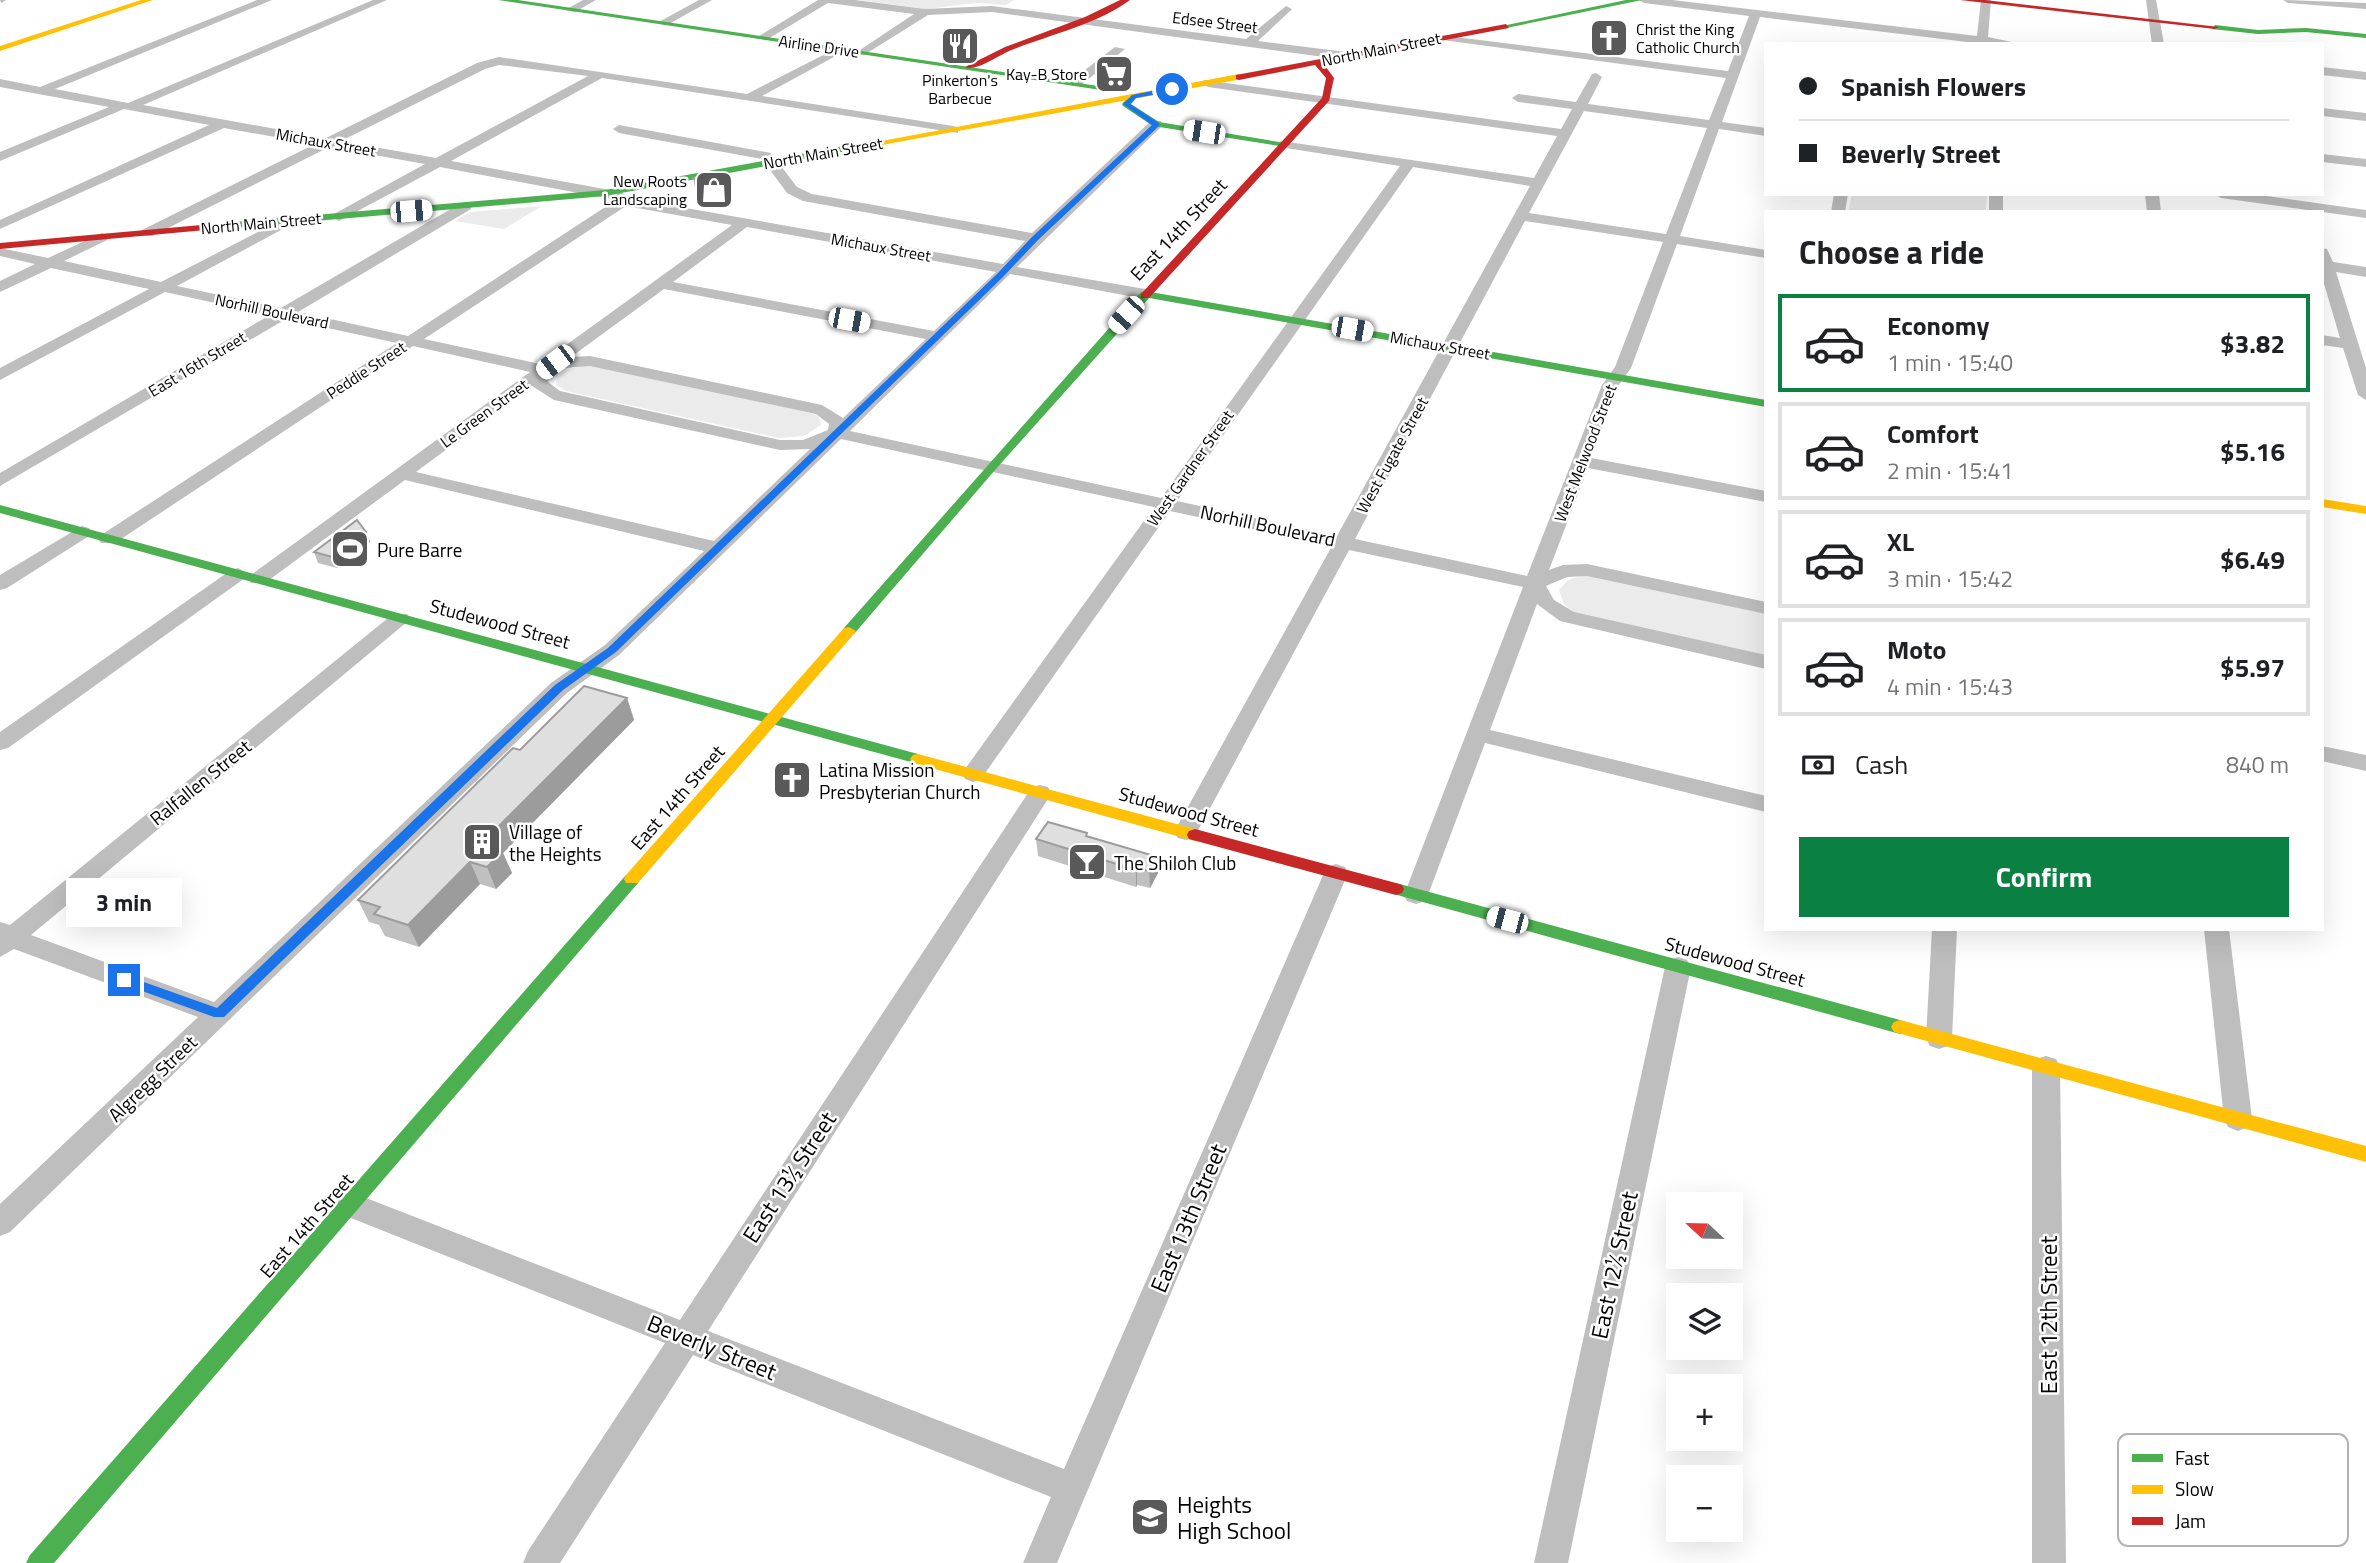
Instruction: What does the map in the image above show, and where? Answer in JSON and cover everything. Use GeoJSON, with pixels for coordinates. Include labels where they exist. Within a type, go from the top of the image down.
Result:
{"type":"FeatureCollection","features":[{"type":"Feature","properties":{"kind":"main road"},"geometry":{"type":"LineString","coordinates":[[0,49],[100,14],[130,0]]}},
{"type":"Feature","properties":{"kind":"main road"},"geometry":{"type":"LineString","coordinates":[[0,43],[149,0]]}},
{"type":"Feature","properties":{"kind":"main road","name":"Airline Drive"},"geometry":{"type":"LineString","coordinates":[[502,0],[1129,91],[1134,96]]}},
{"type":"Feature","properties":{"kind":"main road"},"geometry":{"type":"LineString","coordinates":[[969,67],[1008,46],[1082,21],[1126,0]]}},
{"type":"Feature","properties":{"kind":"main road","name":"North Main Street"},"geometry":{"type":"LineString","coordinates":[[0,246],[605,193],[1208,83],[1638,0]]}},
{"type":"Feature","properties":{"kind":"main road"},"geometry":{"type":"LineString","coordinates":[[1964,0],[2258,32],[2298,29],[2366,36]]}},
{"type":"Feature","properties":{"kind":"main road"},"geometry":{"type":"LineString","coordinates":[[1317,62],[1329,73],[1332,83],[1326,99]]}},
{"type":"Feature","properties":{"kind":"main road"},"geometry":{"type":"LineString","coordinates":[[1134,96],[1126,104],[1156,124],[1286,144]]}},
{"type":"Feature","properties":{"kind":"main road","name":"East 14th Street"},"geometry":{"type":"LineString","coordinates":[[38,1563],[991,467],[1145,294],[1197,242],[1326,99]]}},
{"type":"Feature","properties":{"kind":"main road","name":"Michaux Street"},"geometry":{"type":"LineString","coordinates":[[1145,294],[1764,404]]}},
{"type":"Feature","properties":{"kind":"main road"},"geometry":{"type":"LineString","coordinates":[[2324,503],[2366,510]]}},
{"type":"Feature","properties":{"kind":"main road","name":"Studewood Street"},"geometry":{"type":"LineString","coordinates":[[0,509],[2366,1154]]}},
{"type":"Feature","properties":{"kind":"street"},"geometry":{"type":"LineString","coordinates":[[41,90],[267,0]]}},
{"type":"Feature","properties":{"kind":"street"},"geometry":{"type":"LineString","coordinates":[[0,157],[382,0]]}},
{"type":"Feature","properties":{"kind":"street"},"geometry":{"type":"LineString","coordinates":[[571,10],[591,0]]}},
{"type":"Feature","properties":{"kind":"street"},"geometry":{"type":"LineString","coordinates":[[663,23],[707,0]]}},
{"type":"Feature","properties":{"kind":"street"},"geometry":{"type":"LineString","coordinates":[[762,37],[828,0]]}},
{"type":"Feature","properties":{"kind":"street","name":"Edsee Street"},"geometry":{"type":"LineString","coordinates":[[828,0],[925,12],[980,8],[1346,56]]}},
{"type":"Feature","properties":{"kind":"street"},"geometry":{"type":"LineString","coordinates":[[1644,0],[1756,13],[1817,14],[1877,27],[1995,42]]}},
{"type":"Feature","properties":{"kind":"street"},"geometry":{"type":"LineString","coordinates":[[2151,0],[2158,42]]}},
{"type":"Feature","properties":{"kind":"street"},"geometry":{"type":"LineString","coordinates":[[2288,0],[2319,5],[2366,6]]}},
{"type":"Feature","properties":{"kind":"street"},"geometry":{"type":"LineString","coordinates":[[1982,40],[1986,1]]}},
{"type":"Feature","properties":{"kind":"street"},"geometry":{"type":"LineString","coordinates":[[1249,43],[1286,9]]}},
{"type":"Feature","properties":{"kind":"street"},"geometry":{"type":"LineString","coordinates":[[864,52],[925,12]]}},
{"type":"Feature","properties":{"kind":"street","name":"West Melwood Street"},"geometry":{"type":"LineString","coordinates":[[1416,895],[1581,461],[1615,377],[1623,368],[1732,75],[1750,42],[1756,13]]}},
{"type":"Feature","properties":{"kind":"street"},"geometry":{"type":"LineString","coordinates":[[1873,42],[1877,27]]}},
{"type":"Feature","properties":{"kind":"street"},"geometry":{"type":"LineString","coordinates":[[1443,37],[1732,75]]}},
{"type":"Feature","properties":{"kind":"street"},"geometry":{"type":"LineString","coordinates":[[1076,83],[1119,48]]}},
{"type":"Feature","properties":{"kind":"street"},"geometry":{"type":"LineString","coordinates":[[749,98],[841,49]]}},
{"type":"Feature","properties":{"kind":"street"},"geometry":{"type":"LineString","coordinates":[[147,233],[484,64],[504,61],[953,130]]}},
{"type":"Feature","properties":{"kind":"street"},"geometry":{"type":"LineString","coordinates":[[2324,71],[2366,76]]}},
{"type":"Feature","properties":{"kind":"street"},"geometry":{"type":"LineString","coordinates":[[339,217],[599,75]]}},
{"type":"Feature","properties":{"kind":"street","name":"West Fugate Street"},"geometry":{"type":"LineString","coordinates":[[1186,832],[1597,77]]}},
{"type":"Feature","properties":{"kind":"street","name":"Michaux Street"},"geometry":{"type":"LineString","coordinates":[[0,83],[621,196],[624,201],[1145,294]]}},
{"type":"Feature","properties":{"kind":"street"},"geometry":{"type":"LineString","coordinates":[[1208,83],[1567,134]]}},
{"type":"Feature","properties":{"kind":"street"},"geometry":{"type":"LineString","coordinates":[[0,97],[25,87]]}},
{"type":"Feature","properties":{"kind":"street"},"geometry":{"type":"LineString","coordinates":[[1518,98],[1764,132]]}},
{"type":"Feature","properties":{"kind":"street"},"geometry":{"type":"LineString","coordinates":[[2324,112],[2366,117]]}},
{"type":"Feature","properties":{"kind":"street"},"geometry":{"type":"LineString","coordinates":[[0,225],[224,123]]}},
{"type":"Feature","properties":{"kind":"street","name":"Algregg Street"},"geometry":{"type":"LineString","coordinates":[[0,1223],[559,688],[612,650],[1035,238],[1156,124]]}},
{"type":"Feature","properties":{"kind":"street"},"geometry":{"type":"LineString","coordinates":[[619,129],[766,156],[792,190],[808,198],[1035,238]]}},
{"type":"Feature","properties":{"kind":"street"},"geometry":{"type":"LineString","coordinates":[[1286,144],[1540,183]]}},
{"type":"Feature","properties":{"kind":"street"},"geometry":{"type":"LineString","coordinates":[[2324,158],[2366,163]]}},
{"type":"Feature","properties":{"kind":"street","name":"West Gardner Street"},"geometry":{"type":"LineString","coordinates":[[973,774],[1295,319],[1409,163]]}},
{"type":"Feature","properties":{"kind":"street"},"geometry":{"type":"LineString","coordinates":[[2238,196],[2366,214]]}},
{"type":"Feature","properties":{"kind":"street","name":"Peddie Street"},"geometry":{"type":"LineString","coordinates":[[108,539],[624,201]]}},
{"type":"Feature","properties":{"kind":"street","name":"East 16th Street"},"geometry":{"type":"LineString","coordinates":[[0,481],[466,206]]}},
{"type":"Feature","properties":{"kind":"street"},"geometry":{"type":"LineString","coordinates":[[1522,216],[1764,254]]}},
{"type":"Feature","properties":{"kind":"street"},"geometry":{"type":"LineString","coordinates":[[0,375],[288,221]]}},
{"type":"Feature","properties":{"kind":"street","name":"Le Green Street"},"geometry":{"type":"LineString","coordinates":[[0,743],[402,474],[745,222]]}},
{"type":"Feature","properties":{"kind":"street"},"geometry":{"type":"LineString","coordinates":[[0,287],[102,237]]}},
{"type":"Feature","properties":{"kind":"street","name":"Norhill Boulevard"},"geometry":{"type":"LineString","coordinates":[[0,252],[544,370],[561,363],[590,361],[821,410],[838,422],[836,433],[1535,584]]}},
{"type":"Feature","properties":{"kind":"street"},"geometry":{"type":"LineString","coordinates":[[2324,259],[2366,271]]}},
{"type":"Feature","properties":{"kind":"street"},"geometry":{"type":"LineString","coordinates":[[2324,259],[2366,395]]}},
{"type":"Feature","properties":{"kind":"street"},"geometry":{"type":"LineString","coordinates":[[662,284],[937,336]]}},
{"type":"Feature","properties":{"kind":"street"},"geometry":{"type":"LineString","coordinates":[[2324,340],[2350,344]]}},
{"type":"Feature","properties":{"kind":"street"},"geometry":{"type":"LineString","coordinates":[[544,370],[539,384],[554,395],[780,445],[805,445],[836,433]]}},
{"type":"Feature","properties":{"kind":"street"},"geometry":{"type":"LineString","coordinates":[[1581,461],[1764,497]]}},
{"type":"Feature","properties":{"kind":"street"},"geometry":{"type":"LineString","coordinates":[[402,474],[717,548]]}},
{"type":"Feature","properties":{"kind":"street"},"geometry":{"type":"LineString","coordinates":[[0,584],[82,532]]}},
{"type":"Feature","properties":{"kind":"street"},"geometry":{"type":"LineString","coordinates":[[1764,608],[1587,570],[1563,571],[1535,584],[1541,599],[1567,617],[1764,662]]}},
{"type":"Feature","properties":{"kind":"street","name":"Ralfallen Street"},"geometry":{"type":"LineString","coordinates":[[4,938],[400,618]]}},
{"type":"Feature","properties":{"kind":"street"},"geometry":{"type":"LineString","coordinates":[[1477,734],[1764,804]]}},
{"type":"Feature","properties":{"kind":"street"},"geometry":{"type":"LineString","coordinates":[[2324,753],[2366,762]]}},
{"type":"Feature","properties":{"kind":"street","name":"East 13½ Street"},"geometry":{"type":"LineString","coordinates":[[540,1563],[1040,793]]}},
{"type":"Feature","properties":{"kind":"street","name":"East 13th Street"},"geometry":{"type":"LineString","coordinates":[[1040,1563],[1336,873]]}},
{"type":"Feature","properties":{"kind":"street"},"geometry":{"type":"LineString","coordinates":[[1939,1038],[1945,931]]}},
{"type":"Feature","properties":{"kind":"street"},"geometry":{"type":"LineString","coordinates":[[2216,931],[2238,1119]]}},
{"type":"Feature","properties":{"kind":"street"},"geometry":{"type":"LineString","coordinates":[[4,938],[219,1014]]}},
{"type":"Feature","properties":{"kind":"street","name":"East 12½ Street"},"geometry":{"type":"LineString","coordinates":[[1551,1563],[1678,967]]}},
{"type":"Feature","properties":{"kind":"street","name":"East 12th Street"},"geometry":{"type":"LineString","coordinates":[[2046,1067],[2049,1563]]}},
{"type":"Feature","properties":{"kind":"street","name":"Beverly Street"},"geometry":{"type":"LineString","coordinates":[[351,1205],[1072,1489]]}},
{"type":"Feature","properties":{"kind":"shaded area"},"geometry":{"type":"Polygon","coordinates":[[[859,0],[1014,0],[1006,5],[976,3],[926,9],[859,0]]]}},
{"type":"Feature","properties":{"kind":"shaded area"},"geometry":{"type":"Polygon","coordinates":[[[1852,196],[1987,196],[1986,210],[1848,210],[1852,196]]]}},
{"type":"Feature","properties":{"kind":"shaded area"},"geometry":{"type":"Polygon","coordinates":[[[542,206],[504,229],[455,221],[470,212],[542,206]]]}},
{"type":"Feature","properties":{"kind":"shaded area"},"geometry":{"type":"Polygon","coordinates":[[[592,365],[815,414],[821,425],[804,436],[779,438],[566,391],[556,385],[557,377],[565,371],[592,365]]]}},
{"type":"Feature","properties":{"kind":"shaded area"},"geometry":{"type":"Polygon","coordinates":[[[1594,576],[1764,612],[1764,655],[1575,613],[1564,604],[1559,590],[1568,580],[1594,576]]]}},
{"type":"Feature","properties":{"kind":"building"},"geometry":{"type":"Polygon","coordinates":[[[716,172],[730,185],[708,191],[693,178],[716,172]]]}},
{"type":"Feature","properties":{"kind":"building"},"geometry":{"type":"Polygon","coordinates":[[[357,520],[366,532],[332,557],[314,552],[357,520]]]}},
{"type":"Feature","properties":{"kind":"building"},"geometry":{"type":"Polygon","coordinates":[[[584,686],[627,698],[481,844],[503,851],[487,867],[470,862],[408,925],[374,914],[380,907],[358,900],[513,748],[520,750],[584,686]]]}},
{"type":"Feature","properties":{"kind":"building"},"geometry":{"type":"Polygon","coordinates":[[[1048,822],[1158,857],[1149,871],[1136,870],[1036,839],[1048,822]]]}},
{"type":"Feature","properties":{"kind":"traffic: fast"},"geometry":{"type":"LineString","coordinates":[[502,0],[1121,90]]}},
{"type":"Feature","properties":{"kind":"traffic: fast"},"geometry":{"type":"LineString","coordinates":[[1506,26],[1638,0]]}},
{"type":"Feature","properties":{"kind":"traffic: fast"},"geometry":{"type":"LineString","coordinates":[[2215,27],[2258,32],[2306,30],[2366,36]]}},
{"type":"Feature","properties":{"kind":"traffic: fast"},"geometry":{"type":"LineString","coordinates":[[1134,96],[1126,104],[1156,124],[1286,144]]}},
{"type":"Feature","properties":{"kind":"traffic: fast"},"geometry":{"type":"LineString","coordinates":[[235,225],[605,193],[860,146]]}},
{"type":"Feature","properties":{"kind":"traffic: fast"},"geometry":{"type":"LineString","coordinates":[[1145,294],[1764,404]]}},
{"type":"Feature","properties":{"kind":"traffic: fast"},"geometry":{"type":"LineString","coordinates":[[849,631],[991,467],[1145,296]]}},
{"type":"Feature","properties":{"kind":"traffic: fast"},"geometry":{"type":"LineString","coordinates":[[0,509],[918,759]]}},
{"type":"Feature","properties":{"kind":"traffic: fast"},"geometry":{"type":"LineString","coordinates":[[38,1563],[632,879]]}},
{"type":"Feature","properties":{"kind":"traffic: fast"},"geometry":{"type":"LineString","coordinates":[[1396,889],[1900,1027]]}},
{"type":"Feature","properties":{"kind":"traffic: slow"},"geometry":{"type":"LineString","coordinates":[[0,49],[149,0]]}},
{"type":"Feature","properties":{"kind":"traffic: slow"},"geometry":{"type":"LineString","coordinates":[[860,146],[1239,77]]}},
{"type":"Feature","properties":{"kind":"traffic: slow"},"geometry":{"type":"LineString","coordinates":[[2324,503],[2366,510]]}},
{"type":"Feature","properties":{"kind":"traffic: slow"},"geometry":{"type":"LineString","coordinates":[[632,879],[849,631]]}},
{"type":"Feature","properties":{"kind":"traffic: slow"},"geometry":{"type":"LineString","coordinates":[[918,759],[1195,835]]}},
{"type":"Feature","properties":{"kind":"traffic: slow"},"geometry":{"type":"LineString","coordinates":[[1900,1027],[2366,1154]]}},
{"type":"Feature","properties":{"kind":"traffic: jam"},"geometry":{"type":"LineString","coordinates":[[969,67],[1126,0]]}},
{"type":"Feature","properties":{"kind":"traffic: jam"},"geometry":{"type":"LineString","coordinates":[[1964,0],[2215,27]]}},
{"type":"Feature","properties":{"kind":"traffic: jam"},"geometry":{"type":"LineString","coordinates":[[1239,77],[1506,26]]}},
{"type":"Feature","properties":{"kind":"traffic: jam"},"geometry":{"type":"LineString","coordinates":[[1145,296],[1326,99],[1330,78],[1317,62]]}},
{"type":"Feature","properties":{"kind":"traffic: jam"},"geometry":{"type":"LineString","coordinates":[[0,246],[235,225]]}},
{"type":"Feature","properties":{"kind":"traffic: jam"},"geometry":{"type":"LineString","coordinates":[[1195,835],[1396,889]]}},
{"type":"Feature","properties":{"kind":"place","name":"Christ the King Catholic Church"},"geometry":{"type":"Point","coordinates":[1609,38]}},
{"type":"Feature","properties":{"kind":"place","name":"Pinkerton's Barbecue"},"geometry":{"type":"Point","coordinates":[960,46]}},
{"type":"Feature","properties":{"kind":"place","name":"Kay-B Store"},"geometry":{"type":"Point","coordinates":[1114,74]}},
{"type":"Feature","properties":{"kind":"place","name":"New Roots Landscaping"},"geometry":{"type":"Point","coordinates":[714,190]}},
{"type":"Feature","properties":{"kind":"place","name":"Pure Barre"},"geometry":{"type":"Point","coordinates":[350,549]}},
{"type":"Feature","properties":{"kind":"place","name":"Latina Mission Presbyterian Church"},"geometry":{"type":"Point","coordinates":[792,780]}},
{"type":"Feature","properties":{"kind":"place","name":"Village of the Heights"},"geometry":{"type":"Point","coordinates":[482,842]}},
{"type":"Feature","properties":{"kind":"place","name":"The Shiloh Club"},"geometry":{"type":"Point","coordinates":[1087,862]}},
{"type":"Feature","properties":{"kind":"place","name":"Heights High School"},"geometry":{"type":"Point","coordinates":[1150,1517]}},
{"type":"Feature","properties":{"kind":"route"},"geometry":{"type":"LineString","coordinates":[[124,980],[219,1014],[559,688],[612,650],[1000,276],[1035,238],[1156,124],[1126,104],[1134,96],[1172,89]]}}]}
